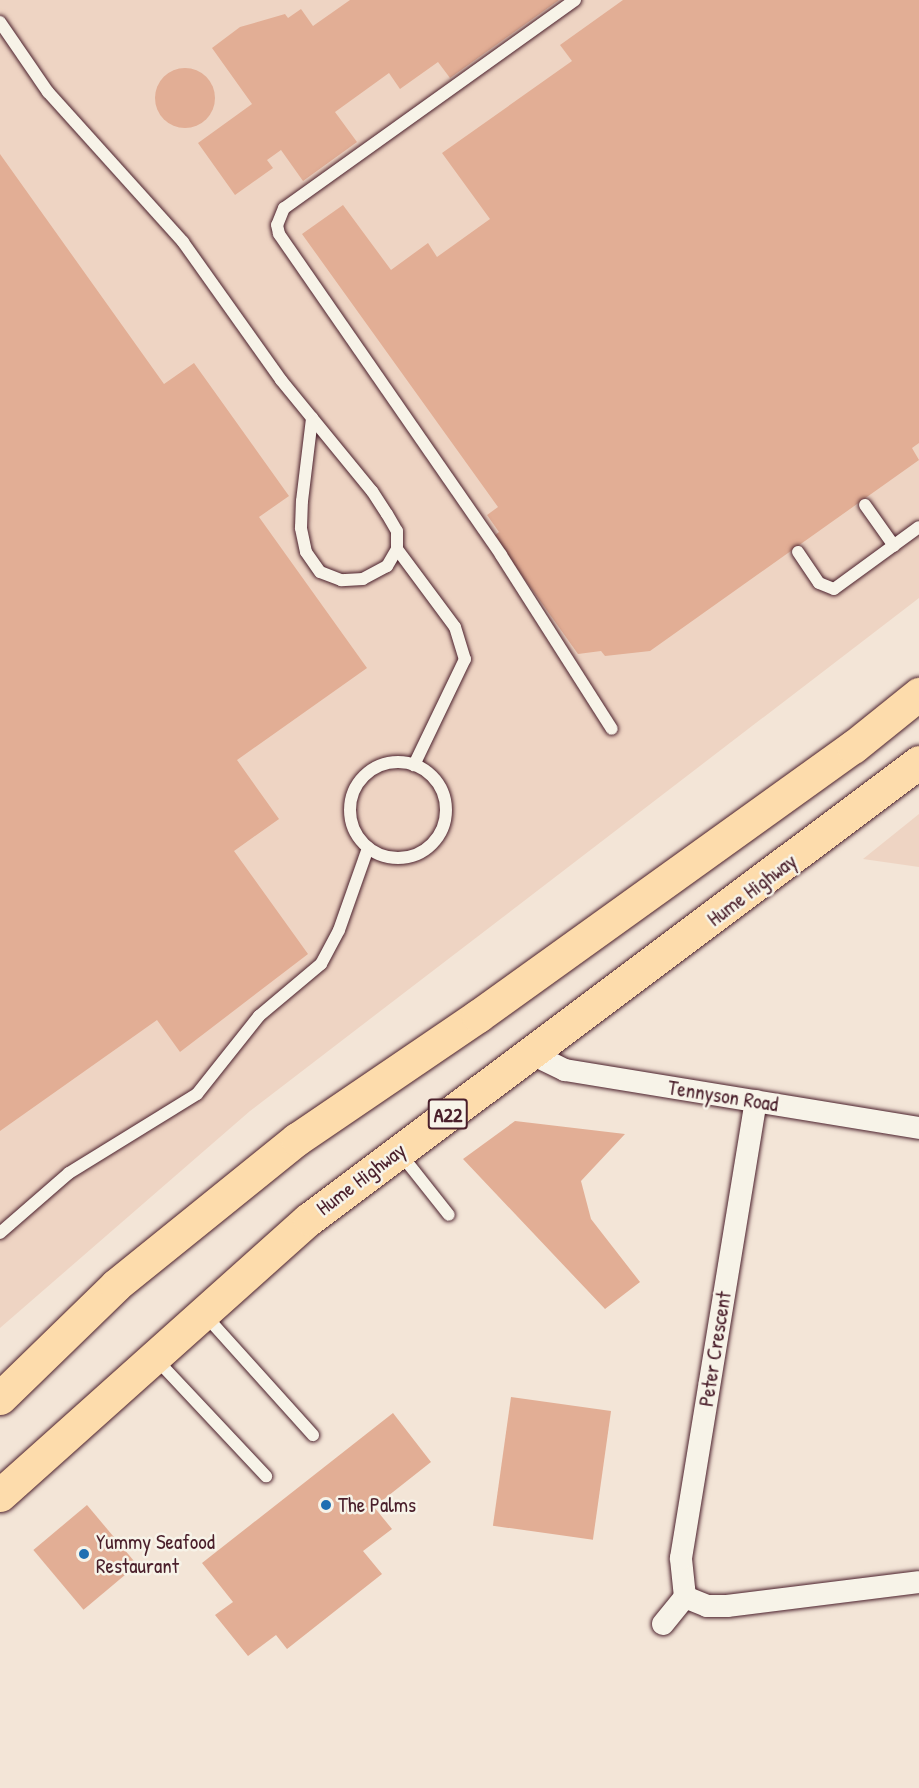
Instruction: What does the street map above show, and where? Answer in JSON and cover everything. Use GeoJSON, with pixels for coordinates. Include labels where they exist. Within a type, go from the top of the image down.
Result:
{"type":"FeatureCollection","features":[{"type":"Feature","properties":{"kind":"highway"},"geometry":{"type":"LineString","coordinates":[[0,1398],[116,1285],[297,1139],[478,1016],[853,747],[919,694]]}},
{"type":"Feature","properties":{"kind":"highway","name":"Hume Highway"},"geometry":{"type":"LineString","coordinates":[[0,1496],[309,1219],[919,762]]}},
{"type":"Feature","properties":{"kind":"street","name":"Tennyson Road"},"geometry":{"type":"LineString","coordinates":[[530,1053],[565,1070],[919,1128]]}},
{"type":"Feature","properties":{"kind":"street","name":"Peter Crescent"},"geometry":{"type":"LineString","coordinates":[[685,1597],[681,1558],[756,1101]]}},
{"type":"Feature","properties":{"kind":"street"},"geometry":{"type":"LineString","coordinates":[[663,1624],[685,1597],[707,1606],[727,1606],[919,1582]]}},
{"type":"Feature","properties":{"kind":"lane"},"geometry":{"type":"LineString","coordinates":[[575,0],[284,208],[277,225],[279,234],[501,555],[612,729]]}},
{"type":"Feature","properties":{"kind":"lane"},"geometry":{"type":"LineString","coordinates":[[0,22],[48,92],[183,242],[312,418],[387,514],[397,531],[397,549],[387,566],[363,579],[341,580],[320,572],[306,552],[301,528],[302,501],[312,418]]}},
{"type":"Feature","properties":{"kind":"lane"},"geometry":{"type":"LineString","coordinates":[[865,505],[894,546]]}},
{"type":"Feature","properties":{"kind":"lane"},"geometry":{"type":"LineString","coordinates":[[798,552],[819,583],[834,589],[919,527]]}},
{"type":"Feature","properties":{"kind":"lane"},"geometry":{"type":"LineString","coordinates":[[397,549],[454,627],[465,659],[414,765]]}},
{"type":"Feature","properties":{"kind":"lane"},"geometry":{"type":"LineString","coordinates":[[384,763],[414,765],[436,780],[445,796],[447,816],[441,834],[429,848],[412,857],[393,859],[368,848],[351,824],[349,805],[355,787],[367,772],[384,763]]}},
{"type":"Feature","properties":{"kind":"lane"},"geometry":{"type":"LineString","coordinates":[[0,1233],[69,1173],[197,1094],[259,1016],[321,964],[339,930],[368,848]]}},
{"type":"Feature","properties":{"kind":"lane"},"geometry":{"type":"LineString","coordinates":[[398,1151],[449,1215]]}},
{"type":"Feature","properties":{"kind":"lane"},"geometry":{"type":"LineString","coordinates":[[203,1313],[313,1435]]}},
{"type":"Feature","properties":{"kind":"lane"},"geometry":{"type":"LineString","coordinates":[[154,1356],[267,1476]]}},
{"type":"Feature","properties":{"kind":"shaded area"},"geometry":{"type":"Polygon","coordinates":[[[0,0],[919,0],[919,598],[250,1111],[0,1328],[0,0]]]}},
{"type":"Feature","properties":{"kind":"shaded area"},"geometry":{"type":"Polygon","coordinates":[[[919,814],[919,867],[863,859],[919,814]]]}},
{"type":"Feature","properties":{"kind":"building"},"geometry":{"type":"Polygon","coordinates":[[[350,0],[559,0],[450,78],[438,62],[400,89],[389,73],[335,112],[357,142],[303,181],[281,150],[267,160],[273,168],[235,195],[198,143],[252,104],[212,48],[240,27],[285,14],[288,18],[301,9],[313,26],[350,0]]]}},
{"type":"Feature","properties":{"kind":"building"},"geometry":{"type":"Polygon","coordinates":[[[623,0],[919,0],[919,443],[912,448],[919,460],[650,651],[605,656],[601,651],[578,654],[494,536],[499,532],[487,515],[498,507],[302,234],[343,205],[391,270],[428,243],[437,257],[490,219],[442,153],[572,61],[560,45],[623,0]]]}},
{"type":"Feature","properties":{"kind":"building"},"geometry":{"type":"Polygon","coordinates":[[[185,68],[206,77],[215,98],[206,119],[185,128],[164,119],[155,98],[164,77],[185,68]]]}},
{"type":"Feature","properties":{"kind":"building"},"geometry":{"type":"Polygon","coordinates":[[[0,154],[164,384],[194,363],[289,496],[259,517],[367,668],[237,760],[279,819],[234,851],[308,954],[180,1052],[157,1020],[0,1131],[0,154]]]}},
{"type":"Feature","properties":{"kind":"building"},"geometry":{"type":"Polygon","coordinates":[[[515,1121],[625,1134],[581,1181],[591,1219],[640,1282],[605,1309],[463,1159],[515,1121]]]}},
{"type":"Feature","properties":{"kind":"building"},"geometry":{"type":"Polygon","coordinates":[[[511,1397],[611,1411],[593,1540],[493,1526],[511,1397]]]}},
{"type":"Feature","properties":{"kind":"building"},"geometry":{"type":"Polygon","coordinates":[[[393,1413],[431,1462],[374,1507],[392,1529],[363,1551],[382,1574],[287,1649],[276,1635],[248,1656],[215,1615],[233,1602],[202,1563],[393,1413]]]}},
{"type":"Feature","properties":{"kind":"building"},"geometry":{"type":"Polygon","coordinates":[[[87,1505],[137,1565],[84,1610],[33,1550],[87,1505]]]}},
{"type":"Feature","properties":{"kind":"place","name":"The Palms"},"geometry":{"type":"Point","coordinates":[326,1505]}},
{"type":"Feature","properties":{"kind":"place","name":"Yummy Seafood Restaurant"},"geometry":{"type":"Point","coordinates":[84,1554]}}]}
